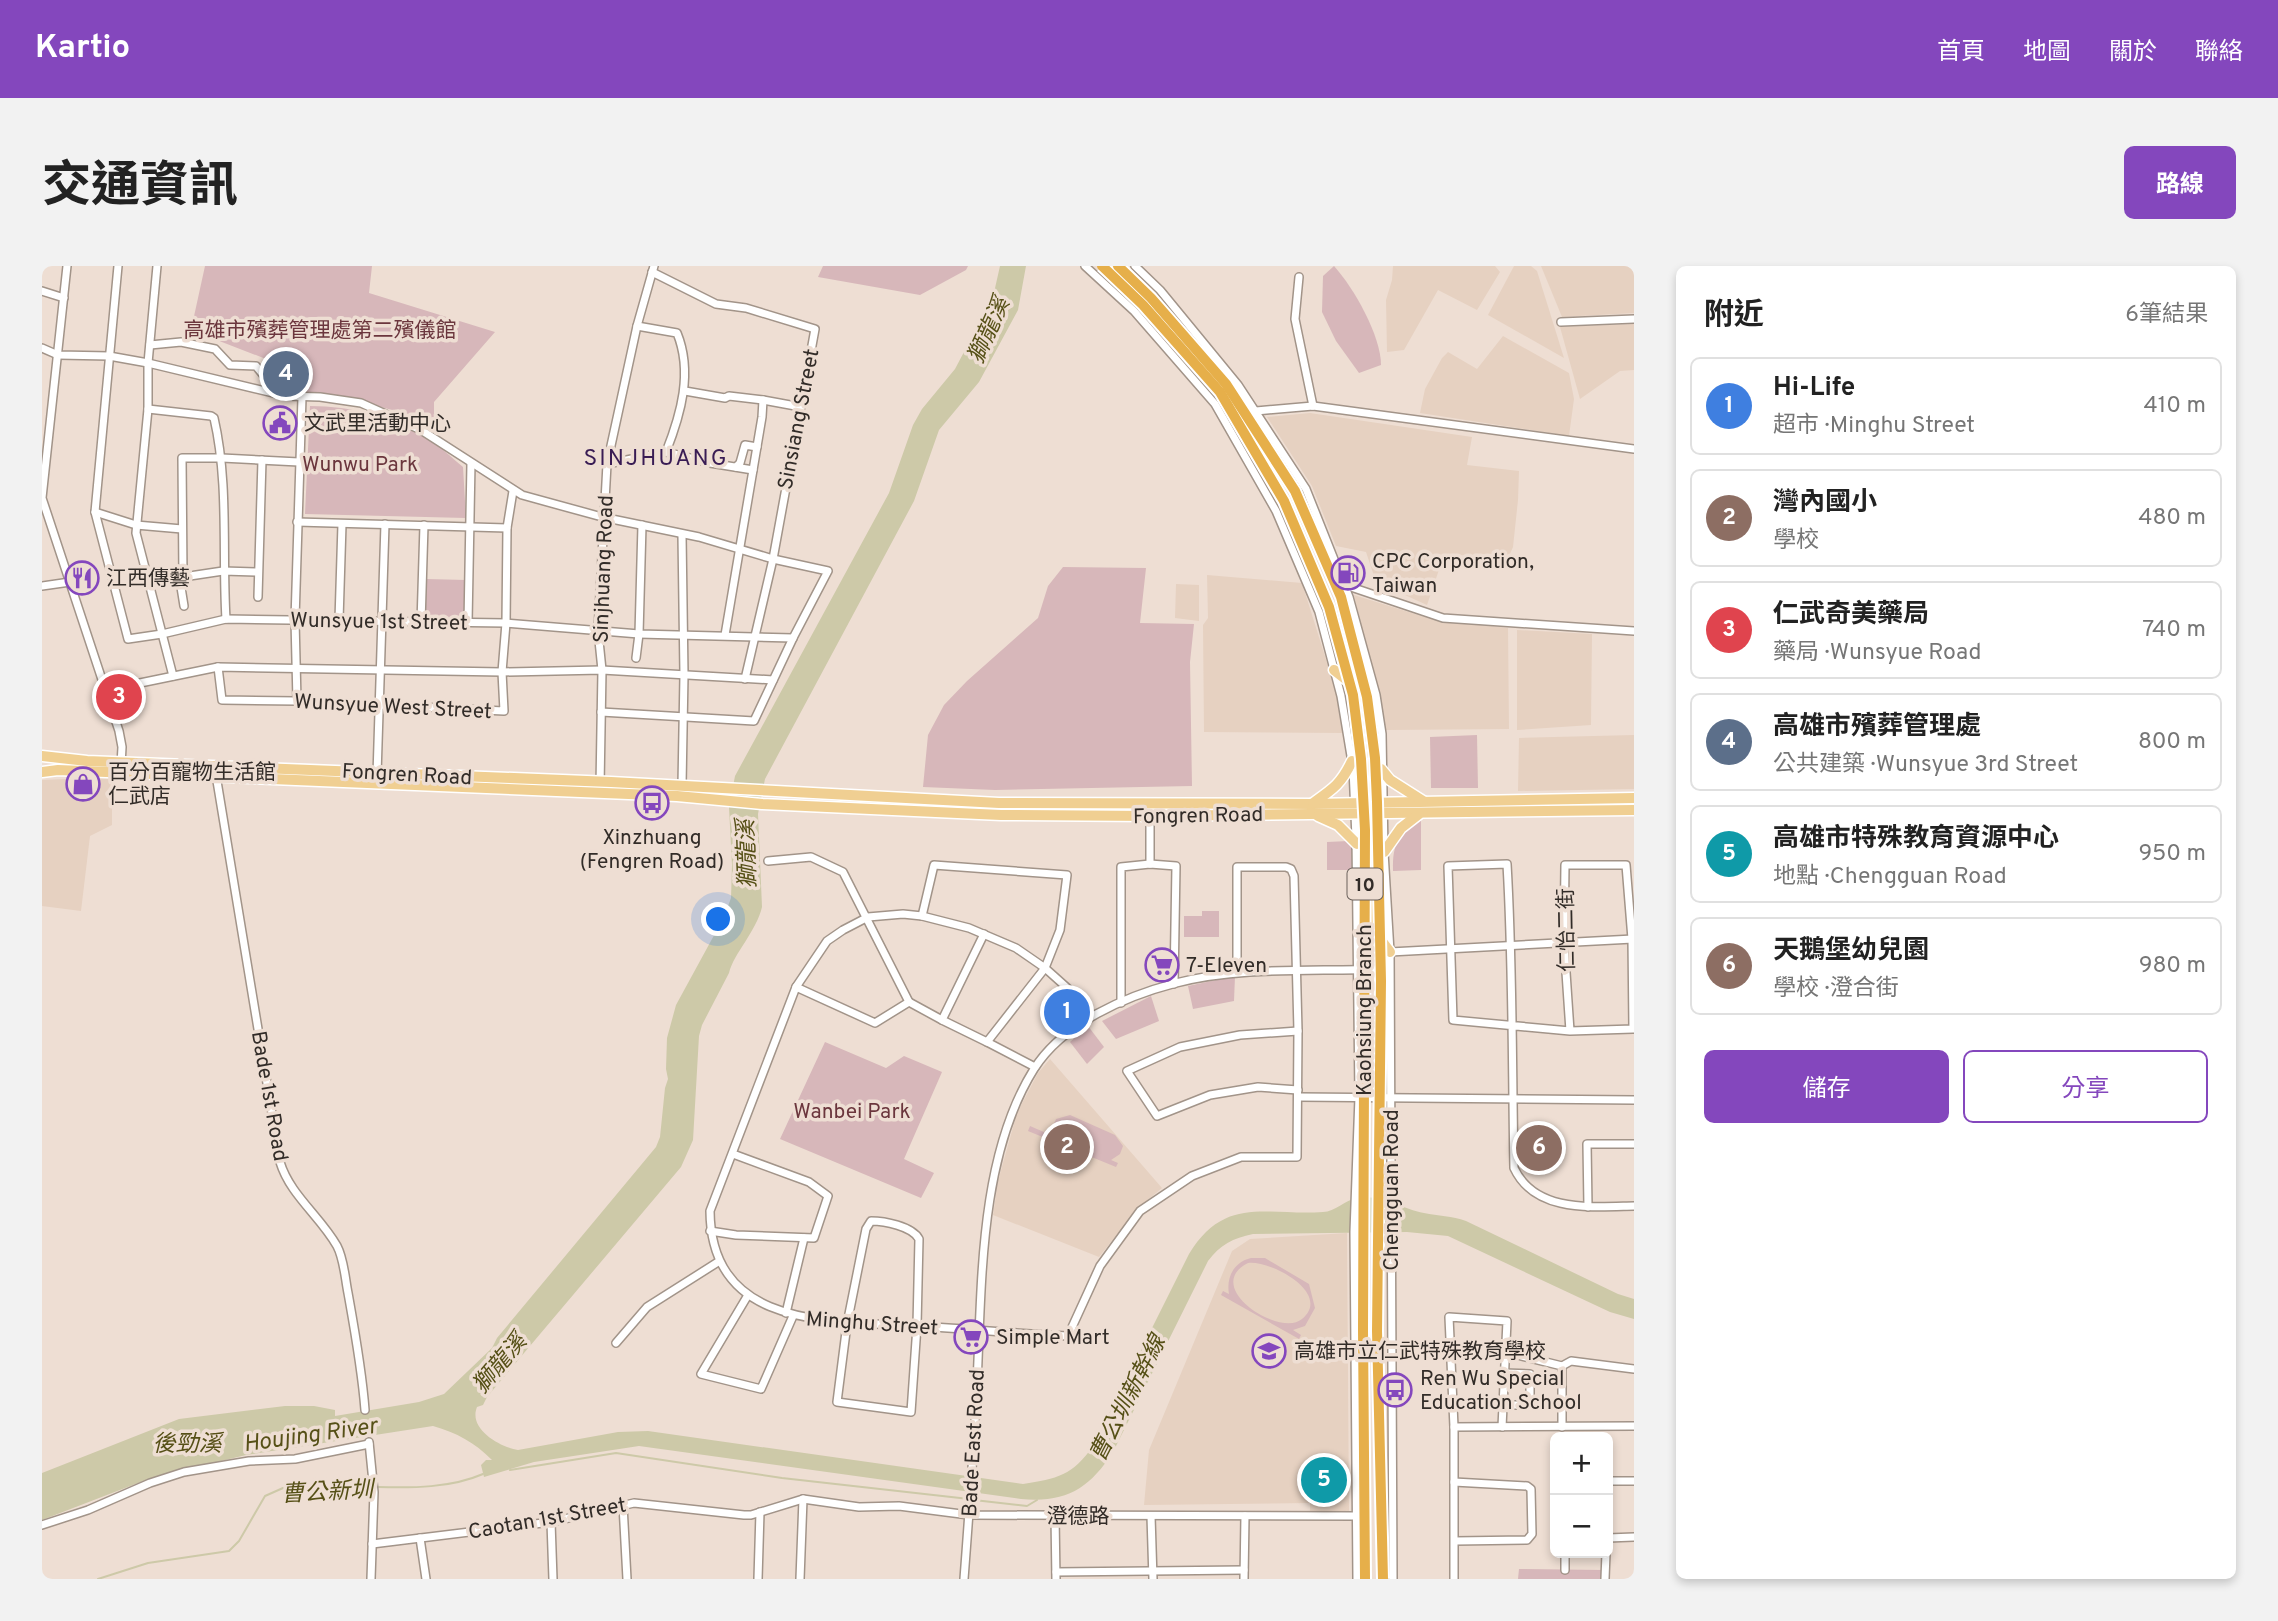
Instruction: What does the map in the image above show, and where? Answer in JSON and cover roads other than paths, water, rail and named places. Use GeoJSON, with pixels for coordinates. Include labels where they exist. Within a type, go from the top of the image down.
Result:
{"type":"FeatureCollection","features":[{"type":"Feature","properties":{"kind":"highway","name":"Kaohsiung Branch"},"geometry":{"type":"LineString","coordinates":[[1102,266],[1143,305],[1220,392],[1284,501],[1329,607],[1353,695],[1366,830],[1363,1289],[1365,1579]]}},
{"type":"Feature","properties":{"kind":"highway","name":"Kaohsiung Branch"},"geometry":{"type":"LineString","coordinates":[[1118,266],[1152,298],[1226,384],[1295,491],[1341,597],[1367,696],[1375,758],[1380,940],[1377,1331],[1383,1579]]}},
{"type":"Feature","properties":{"kind":"main road"},"geometry":{"type":"LineString","coordinates":[[1334,670],[1357,688],[1364,732],[1364,802],[1377,814],[1372,928],[1390,952]]}},
{"type":"Feature","properties":{"kind":"main road","name":"Fongren Road"},"geometry":{"type":"LineString","coordinates":[[42,755],[120,768]]}},
{"type":"Feature","properties":{"kind":"main road","name":"Fongren Road"},"geometry":{"type":"LineString","coordinates":[[42,763],[86,761]]}},
{"type":"Feature","properties":{"kind":"main road"},"geometry":{"type":"LineString","coordinates":[[1352,761],[1335,789],[1312,809],[1338,825],[1357,844]]}},
{"type":"Feature","properties":{"kind":"main road","name":"Fongren Road"},"geometry":{"type":"LineString","coordinates":[[42,778],[120,768],[377,772],[682,785],[765,792],[999,803],[1151,804],[1312,809],[1377,814],[1634,810]]}},
{"type":"Feature","properties":{"kind":"main road"},"geometry":{"type":"LineString","coordinates":[[1381,769],[1390,780],[1423,802]]}},
{"type":"Feature","properties":{"kind":"main road","name":"Fongren Road"},"geometry":{"type":"LineString","coordinates":[[216,771],[377,784],[1002,815],[1150,816],[1312,809],[1364,802],[1634,797]]}},
{"type":"Feature","properties":{"kind":"main road","name":"Fongren Road"},"geometry":{"type":"LineString","coordinates":[[42,772],[84,772]]}},
{"type":"Feature","properties":{"kind":"main road"},"geometry":{"type":"LineString","coordinates":[[1384,852],[1401,828],[1419,814]]}},
{"type":"Feature","properties":{"kind":"street"},"geometry":{"type":"LineString","coordinates":[[67,266],[42,498],[106,690],[122,747],[120,768]]}},
{"type":"Feature","properties":{"kind":"street"},"geometry":{"type":"LineString","coordinates":[[118,266],[94,512],[136,525],[182,529]]}},
{"type":"Feature","properties":{"kind":"street"},"geometry":{"type":"LineString","coordinates":[[157,266],[148,363],[148,409],[136,533],[173,676]]}},
{"type":"Feature","properties":{"kind":"street","name":"Chengguan Road"},"geometry":{"type":"LineString","coordinates":[[1085,266],[1134,310],[1215,404],[1276,511],[1319,612],[1341,696],[1352,761],[1364,802],[1356,813],[1359,1097],[1354,1232],[1357,1579]]}},
{"type":"Feature","properties":{"kind":"street","name":"Chengguan Road"},"geometry":{"type":"LineString","coordinates":[[1135,266],[1160,290],[1238,385],[1306,489],[1345,585],[1376,695],[1382,734],[1383,802],[1377,814],[1384,852],[1390,952],[1393,1579]]}},
{"type":"Feature","properties":{"kind":"street","name":"Sinjhuang Road"},"geometry":{"type":"LineString","coordinates":[[600,793],[602,670],[598,631],[607,464],[637,326],[653,269]]}},
{"type":"Feature","properties":{"kind":"street","name":"Sinsiang Street"},"geometry":{"type":"LineString","coordinates":[[653,269],[716,304],[746,308],[815,328],[773,559],[745,679]]}},
{"type":"Feature","properties":{"kind":"street"},"geometry":{"type":"LineString","coordinates":[[1298,277],[1294,319],[1313,406]]}},
{"type":"Feature","properties":{"kind":"street"},"geometry":{"type":"LineString","coordinates":[[42,291],[64,298]]}},
{"type":"Feature","properties":{"kind":"street"},"geometry":{"type":"LineString","coordinates":[[1561,322],[1634,319]]}},
{"type":"Feature","properties":{"kind":"street"},"geometry":{"type":"LineString","coordinates":[[637,326],[677,332],[681,343],[685,391],[666,452]]}},
{"type":"Feature","properties":{"kind":"street"},"geometry":{"type":"LineString","coordinates":[[150,345],[181,342],[215,349],[230,365],[256,366],[278,393]]}},
{"type":"Feature","properties":{"kind":"street"},"geometry":{"type":"LineString","coordinates":[[42,348],[58,355],[109,356],[148,363],[286,396],[320,397],[361,403],[421,430],[522,495],[828,571],[754,721],[601,712]]}},
{"type":"Feature","properties":{"kind":"street"},"geometry":{"type":"LineString","coordinates":[[685,391],[801,407]]}},
{"type":"Feature","properties":{"kind":"street"},"geometry":{"type":"LineString","coordinates":[[297,701],[295,620],[302,397]]}},
{"type":"Feature","properties":{"kind":"street"},"geometry":{"type":"LineString","coordinates":[[724,635],[763,400]]}},
{"type":"Feature","properties":{"kind":"street"},"geometry":{"type":"LineString","coordinates":[[1256,411],[1313,406],[1634,449]]}},
{"type":"Feature","properties":{"kind":"street"},"geometry":{"type":"LineString","coordinates":[[148,409],[214,418],[222,458],[226,619]]}},
{"type":"Feature","properties":{"kind":"street"},"geometry":{"type":"LineString","coordinates":[[736,467],[740,463],[745,445],[757,447]]}},
{"type":"Feature","properties":{"kind":"street"},"geometry":{"type":"LineString","coordinates":[[607,464],[666,452],[753,470]]}},
{"type":"Feature","properties":{"kind":"street"},"geometry":{"type":"LineString","coordinates":[[184,606],[180,580],[183,577],[182,458],[299,462]]}},
{"type":"Feature","properties":{"kind":"street"},"geometry":{"type":"LineString","coordinates":[[258,597],[262,460]]}},
{"type":"Feature","properties":{"kind":"street"},"geometry":{"type":"LineString","coordinates":[[468,623],[471,463]]}},
{"type":"Feature","properties":{"kind":"street","name":"Wunsyue West Street"},"geometry":{"type":"LineString","coordinates":[[218,667],[222,700],[504,710],[502,672],[506,623],[507,528],[513,491]]}},
{"type":"Feature","properties":{"kind":"street","name":"Wunsyue 1st Street"},"geometry":{"type":"LineString","coordinates":[[94,512],[128,639],[226,619],[421,624],[506,623],[639,634],[793,638]]}},
{"type":"Feature","properties":{"kind":"street"},"geometry":{"type":"LineString","coordinates":[[297,522],[507,528]]}},
{"type":"Feature","properties":{"kind":"street"},"geometry":{"type":"LineString","coordinates":[[339,620],[342,524]]}},
{"type":"Feature","properties":{"kind":"street"},"geometry":{"type":"LineString","coordinates":[[377,784],[385,524]]}},
{"type":"Feature","properties":{"kind":"street"},"geometry":{"type":"LineString","coordinates":[[421,624],[424,525]]}},
{"type":"Feature","properties":{"kind":"street"},"geometry":{"type":"LineString","coordinates":[[636,658],[642,525]]}},
{"type":"Feature","properties":{"kind":"street"},"geometry":{"type":"LineString","coordinates":[[682,535],[682,785]]}},
{"type":"Feature","properties":{"kind":"street"},"geometry":{"type":"LineString","coordinates":[[183,577],[223,571],[258,572]]}},
{"type":"Feature","properties":{"kind":"street"},"geometry":{"type":"LineString","coordinates":[[42,586],[70,582]]}},
{"type":"Feature","properties":{"kind":"street"},"geometry":{"type":"LineString","coordinates":[[1345,585],[1443,618],[1634,631]]}},
{"type":"Feature","properties":{"kind":"street"},"geometry":{"type":"LineString","coordinates":[[106,690],[218,667],[502,672],[602,670],[773,680]]}},
{"type":"Feature","properties":{"kind":"street","name":"Bade 1st Road"},"geometry":{"type":"LineString","coordinates":[[216,771],[280,1161],[302,1202],[332,1239],[341,1255],[358,1347],[365,1410]]}},
{"type":"Feature","properties":{"kind":"street"},"geometry":{"type":"LineString","coordinates":[[1150,864],[1151,804]]}},
{"type":"Feature","properties":{"kind":"street"},"geometry":{"type":"LineString","coordinates":[[768,861],[811,858],[843,872],[909,1002],[1035,1068]]}},
{"type":"Feature","properties":{"kind":"street"},"geometry":{"type":"LineString","coordinates":[[1121,1003],[1121,867],[1150,864],[1176,866],[1174,984]]}},
{"type":"Feature","properties":{"kind":"street"},"geometry":{"type":"LineString","coordinates":[[1451,948],[1448,866],[1507,864],[1512,946],[1514,1168],[1520,1181],[1544,1197],[1567,1205],[1634,1206]]}},
{"type":"Feature","properties":{"kind":"street"},"geometry":{"type":"LineString","coordinates":[[922,916],[934,865],[1066,875],[1060,930],[1045,968],[987,1042]]}},
{"type":"Feature","properties":{"kind":"street","name":"仁怡二街"},"geometry":{"type":"LineString","coordinates":[[1451,948],[1453,1020],[1570,1031],[1633,1029],[1633,939],[1626,865],[1564,865],[1564,943],[1570,1031]]}},
{"type":"Feature","properties":{"kind":"street","name":"Minghu Street"},"geometry":{"type":"LineString","coordinates":[[1088,1020],[1074,994],[1045,968],[1016,948],[969,928],[903,914],[868,917],[843,930],[827,941],[796,987],[710,1211],[710,1231],[718,1262],[748,1296],[789,1315],[847,1324],[1068,1336],[1100,1266],[1140,1211],[1192,1176],[1241,1157],[1297,1157],[1298,1031],[1294,876],[1291,869],[1237,867],[1237,972]]}},
{"type":"Feature","properties":{"kind":"street"},"geometry":{"type":"LineString","coordinates":[[942,1020],[984,934]]}},
{"type":"Feature","properties":{"kind":"street"},"geometry":{"type":"LineString","coordinates":[[1390,952],[1633,939]]}},
{"type":"Feature","properties":{"kind":"street","name":"Bade East Road"},"geometry":{"type":"LineString","coordinates":[[964,1579],[979,1331],[992,1180],[1009,1121],[1035,1068],[1056,1043],[1088,1020],[1121,1003],[1174,984],[1237,972],[1390,969]]}},
{"type":"Feature","properties":{"kind":"street"},"geometry":{"type":"LineString","coordinates":[[796,987],[875,1023],[909,1002]]}},
{"type":"Feature","properties":{"kind":"street"},"geometry":{"type":"LineString","coordinates":[[1298,1031],[1240,1035],[1180,1047],[1127,1071],[1157,1116],[1209,1095],[1258,1087],[1298,1093],[1391,1099],[1634,1100]]}},
{"type":"Feature","properties":{"kind":"street"},"geometry":{"type":"LineString","coordinates":[[1588,1207],[1587,1144],[1634,1144]]}},
{"type":"Feature","properties":{"kind":"street"},"geometry":{"type":"LineString","coordinates":[[710,1231],[736,1235],[814,1238],[828,1196],[809,1182],[733,1154]]}},
{"type":"Feature","properties":{"kind":"street"},"geometry":{"type":"LineString","coordinates":[[871,1220],[916,1234],[919,1238],[917,1326],[911,1412],[837,1402],[847,1324],[866,1229],[871,1220]]}},
{"type":"Feature","properties":{"kind":"street"},"geometry":{"type":"LineString","coordinates":[[748,1296],[701,1374],[761,1390],[789,1315],[804,1238]]}},
{"type":"Feature","properties":{"kind":"street"},"geometry":{"type":"LineString","coordinates":[[616,1343],[647,1307],[718,1262]]}},
{"type":"Feature","properties":{"kind":"street"},"geometry":{"type":"LineString","coordinates":[[1454,1579],[1454,1427],[1449,1317],[1507,1321],[1502,1427]]}},
{"type":"Feature","properties":{"kind":"street"},"geometry":{"type":"LineString","coordinates":[[1505,1352],[1562,1366],[1570,1361],[1634,1369]]}},
{"type":"Feature","properties":{"kind":"street"},"geometry":{"type":"LineString","coordinates":[[1562,1366],[1568,1432]]}},
{"type":"Feature","properties":{"kind":"street"},"geometry":{"type":"LineString","coordinates":[[1503,1405],[1530,1405],[1530,1374],[1504,1373]]}},
{"type":"Feature","properties":{"kind":"street"},"geometry":{"type":"LineString","coordinates":[[1454,1427],[1634,1426]]}},
{"type":"Feature","properties":{"kind":"street"},"geometry":{"type":"LineString","coordinates":[[42,1525],[184,1472],[249,1461],[295,1459],[369,1443],[374,1487],[371,1579]]}},
{"type":"Feature","properties":{"kind":"street"},"geometry":{"type":"LineString","coordinates":[[1613,1481],[1634,1481]]}},
{"type":"Feature","properties":{"kind":"street"},"geometry":{"type":"LineString","coordinates":[[1454,1482],[1527,1486],[1531,1489],[1532,1534],[1527,1540],[1455,1541]]}},
{"type":"Feature","properties":{"kind":"street"},"geometry":{"type":"LineString","coordinates":[[800,1579],[803,1499]]}},
{"type":"Feature","properties":{"kind":"street","name":"澄德路"},"geometry":{"type":"LineString","coordinates":[[803,1499],[859,1507],[899,1506],[969,1515],[1355,1516]]}},
{"type":"Feature","properties":{"kind":"street","name":"Caotan 1st Street"},"geometry":{"type":"LineString","coordinates":[[373,1544],[551,1522],[634,1503],[744,1515],[803,1499]]}},
{"type":"Feature","properties":{"kind":"street"},"geometry":{"type":"LineString","coordinates":[[623,1505],[627,1579]]}},
{"type":"Feature","properties":{"kind":"street"},"geometry":{"type":"LineString","coordinates":[[758,1579],[760,1512]]}},
{"type":"Feature","properties":{"kind":"street"},"geometry":{"type":"LineString","coordinates":[[1055,1516],[1056,1575],[1244,1575],[1245,1516]]}},
{"type":"Feature","properties":{"kind":"street"},"geometry":{"type":"LineString","coordinates":[[1151,1516],[1153,1575]]}},
{"type":"Feature","properties":{"kind":"street"},"geometry":{"type":"LineString","coordinates":[[551,1522],[553,1579]]}},
{"type":"Feature","properties":{"kind":"street"},"geometry":{"type":"LineString","coordinates":[[1613,1538],[1634,1537]]}},
{"type":"Feature","properties":{"kind":"street"},"geometry":{"type":"LineString","coordinates":[[421,1538],[426,1579]]}},
{"type":"Feature","properties":{"kind":"street"},"geometry":{"type":"LineString","coordinates":[[1565,1558],[1565,1570]]}},
{"type":"Feature","properties":{"kind":"street"},"geometry":{"type":"LineString","coordinates":[[1605,1579],[1606,1558]]}},
{"type":"Feature","properties":{"kind":"water"},"geometry":{"type":"Polygon","coordinates":[[[1000,266],[1026,266],[1018,310],[979,382],[939,430],[914,501],[765,779],[758,814],[762,907],[702,1025],[699,1036],[693,1140],[681,1167],[483,1405],[477,1407],[477,1423],[487,1436],[518,1450],[618,1432],[648,1431],[1023,1484],[1045,1480],[1071,1469],[1093,1446],[1189,1254],[1203,1235],[1217,1223],[1248,1212],[1327,1211],[1348,1201],[1367,1197],[1466,1221],[1618,1294],[1634,1299],[1634,1319],[1610,1312],[1448,1236],[1407,1232],[1253,1234],[1228,1243],[1208,1261],[1113,1452],[1095,1476],[1064,1496],[1037,1500],[1021,1499],[639,1446],[534,1462],[484,1477],[481,1465],[486,1460],[492,1460],[465,1439],[433,1426],[246,1455],[151,1478],[42,1520],[42,1473],[179,1419],[285,1406],[314,1406],[335,1410],[335,1416],[419,1402],[444,1394],[492,1348],[497,1338],[656,1147],[660,1137],[668,1079],[667,1038],[676,1005],[724,917],[731,898],[729,807],[735,776],[889,493],[913,425],[922,409],[955,369],[993,297],[1000,266]]]}},
{"type":"Feature","properties":{"kind":"waterway","name":"曹公圳新幹線"},"geometry":{"type":"LineString","coordinates":[[510,1470],[616,1453],[782,1478],[969,1499]]}},
{"type":"Feature","properties":{"kind":"waterway","name":"曹公新圳"},"geometry":{"type":"LineString","coordinates":[[378,1487],[445,1485],[483,1474]]}},
{"type":"Feature","properties":{"kind":"waterway","name":"曹公新圳"},"geometry":{"type":"LineString","coordinates":[[98,1579],[148,1563],[229,1551],[239,1541],[265,1496],[283,1488],[372,1487]]}},
{"type":"Feature","properties":{"kind":"waterway","name":"曹公圳新幹線"},"geometry":{"type":"LineString","coordinates":[[974,1500],[1027,1506],[1037,1500]]}},
{"type":"Feature","properties":{"kind":"place","name":"高雄市殯葬管理處"},"geometry":{"type":"Point","coordinates":[286,374]}},
{"type":"Feature","properties":{"kind":"place","name":"文武里活動中心"},"geometry":{"type":"Point","coordinates":[280,423]}},
{"type":"Feature","properties":{"kind":"place","name":"CPC Corporation, Taiwan"},"geometry":{"type":"Point","coordinates":[1348,573]}},
{"type":"Feature","properties":{"kind":"place","name":"江西傳藝"},"geometry":{"type":"Point","coordinates":[82,578]}},
{"type":"Feature","properties":{"kind":"place","name":"仁武奇美藥局"},"geometry":{"type":"Point","coordinates":[119,697]}},
{"type":"Feature","properties":{"kind":"place","name":"百分百寵物生活館 仁武店"},"geometry":{"type":"Point","coordinates":[83,784]}},
{"type":"Feature","properties":{"kind":"place","name":"Xinzhuang (Fengren Road)"},"geometry":{"type":"Point","coordinates":[652,803]}},
{"type":"Feature","properties":{"kind":"place","name":"7-Eleven"},"geometry":{"type":"Point","coordinates":[1162,965]}},
{"type":"Feature","properties":{"kind":"place","name":"Hi-Life"},"geometry":{"type":"Point","coordinates":[1067,1012]}},
{"type":"Feature","properties":{"kind":"place","name":"灣內國小"},"geometry":{"type":"Point","coordinates":[1067,1147]}},
{"type":"Feature","properties":{"kind":"place","name":"天鵝堡幼兒園"},"geometry":{"type":"Point","coordinates":[1539,1148]}},
{"type":"Feature","properties":{"kind":"place","name":"Simple Mart"},"geometry":{"type":"Point","coordinates":[971,1337]}},
{"type":"Feature","properties":{"kind":"place","name":"高雄市立仁武特殊教育學校"},"geometry":{"type":"Point","coordinates":[1269,1351]}},
{"type":"Feature","properties":{"kind":"place","name":"Ren Wu Special Education School"},"geometry":{"type":"Point","coordinates":[1395,1390]}},
{"type":"Feature","properties":{"kind":"place","name":"高雄市特殊教育資源中心"},"geometry":{"type":"Point","coordinates":[1324,1480]}},
{"type":"Feature","properties":{"kind":"district","name":"SINJHUANG"},"geometry":{"type":"Point","coordinates":[656,457]}},
{"type":"Feature","properties":{"kind":"park label","name":"高雄市殯葬管理處第二殯儀館"},"geometry":{"type":"Point","coordinates":[320,330]}},
{"type":"Feature","properties":{"kind":"park label","name":"Wunwu Park"},"geometry":{"type":"Point","coordinates":[360,464]}},
{"type":"Feature","properties":{"kind":"park label","name":"Wanbei Park"},"geometry":{"type":"Point","coordinates":[852,1111]}},
{"type":"Feature","properties":{"kind":"water label","name":"獅龍溪"},"geometry":{"type":"Point","coordinates":[988,330]}},
{"type":"Feature","properties":{"kind":"water label","name":"獅龍溪"},"geometry":{"type":"Point","coordinates":[746,854]}},
{"type":"Feature","properties":{"kind":"water label","name":"獅龍溪"},"geometry":{"type":"Point","coordinates":[499,1363]}},
{"type":"Feature","properties":{"kind":"water label","name":"Houjing River"},"geometry":{"type":"Point","coordinates":[310,1434]}},
{"type":"Feature","properties":{"kind":"water label","name":"後勁溪"},"geometry":{"type":"Point","coordinates":[187,1443]}}]}
